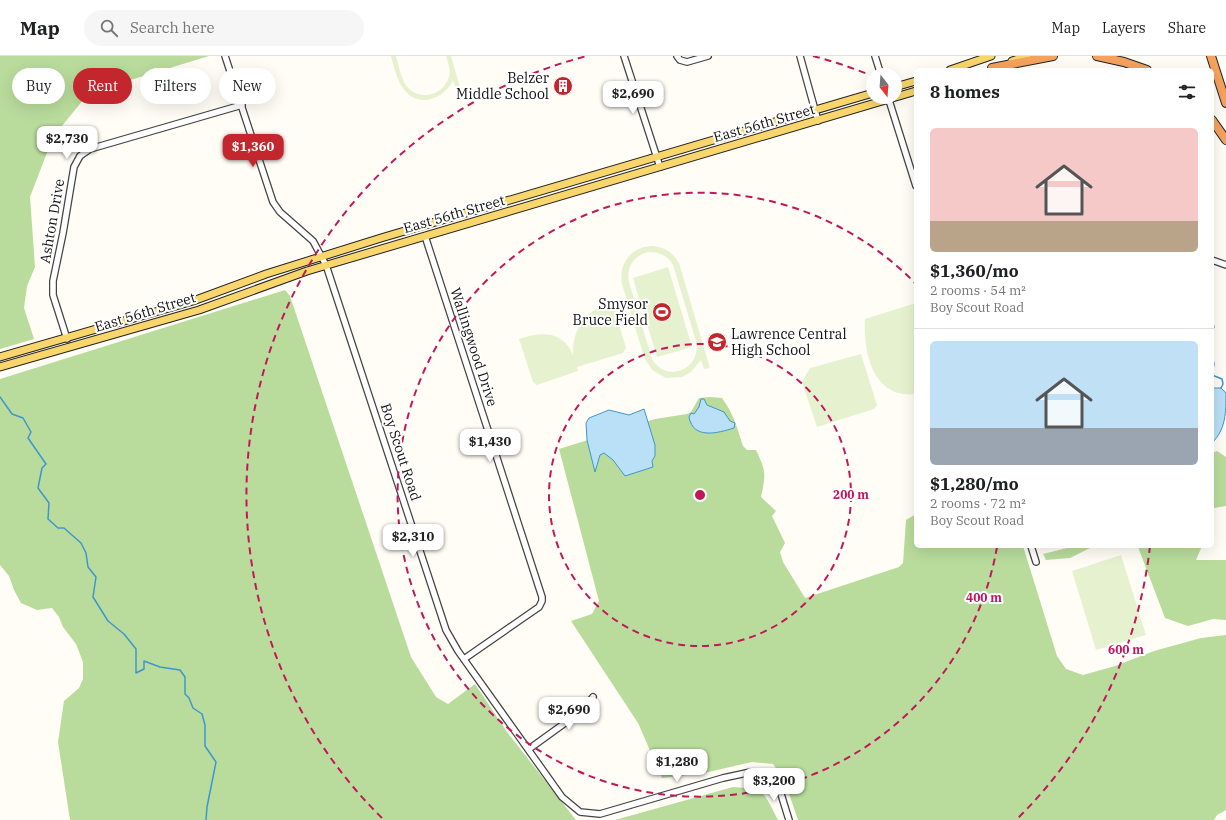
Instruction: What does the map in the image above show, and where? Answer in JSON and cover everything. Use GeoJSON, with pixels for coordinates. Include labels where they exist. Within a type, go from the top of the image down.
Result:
{"type":"FeatureCollection","features":[{"type":"Feature","properties":{"kind":"highway"},"geometry":{"type":"LineString","coordinates":[[994,68],[1053,56]]}},
{"type":"Feature","properties":{"kind":"highway"},"geometry":{"type":"LineString","coordinates":[[1097,56],[1124,62],[1141,68]]}},
{"type":"Feature","properties":{"kind":"highway"},"geometry":{"type":"LineString","coordinates":[[1211,56],[1226,103]]}},
{"type":"Feature","properties":{"kind":"highway"},"geometry":{"type":"LineString","coordinates":[[1214,123],[1226,140]]}},
{"type":"Feature","properties":{"kind":"main road"},"geometry":{"type":"LineString","coordinates":[[956,68],[991,56]]}},
{"type":"Feature","properties":{"kind":"main road"},"geometry":{"type":"LineString","coordinates":[[992,68],[1028,56]]}},
{"type":"Feature","properties":{"kind":"main road"},"geometry":{"type":"LineString","coordinates":[[902,85],[914,82]]}},
{"type":"Feature","properties":{"kind":"main road","name":"East 56th Street"},"geometry":{"type":"LineString","coordinates":[[902,94],[914,92]]}},
{"type":"Feature","properties":{"kind":"main road","name":"East 56th Street"},"geometry":{"type":"LineString","coordinates":[[0,357],[67,339],[193,301],[266,274],[322,257],[866,95]]}},
{"type":"Feature","properties":{"kind":"main road","name":"East 56th Street"},"geometry":{"type":"LineString","coordinates":[[0,367],[199,310],[271,282],[326,265],[818,121],[870,104]]}},
{"type":"Feature","properties":{"kind":"street","name":"Boy Scout Road"},"geometry":{"type":"LineString","coordinates":[[226,56],[273,202],[280,212],[311,239],[326,265],[441,616],[450,637],[464,659],[562,796],[577,810],[584,813],[594,814],[607,812],[726,777],[752,772],[762,773],[774,780],[781,794],[789,820]]}},
{"type":"Feature","properties":{"kind":"street"},"geometry":{"type":"LineString","coordinates":[[624,56],[660,167]]}},
{"type":"Feature","properties":{"kind":"street"},"geometry":{"type":"LineString","coordinates":[[677,56],[682,62],[708,56]]}},
{"type":"Feature","properties":{"kind":"street"},"geometry":{"type":"LineString","coordinates":[[800,56],[818,121]]}},
{"type":"Feature","properties":{"kind":"street"},"geometry":{"type":"LineString","coordinates":[[875,56],[879,68]]}},
{"type":"Feature","properties":{"kind":"street"},"geometry":{"type":"LineString","coordinates":[[890,104],[914,180]]}},
{"type":"Feature","properties":{"kind":"street","name":"Ashton Drive"},"geometry":{"type":"LineString","coordinates":[[67,339],[53,295],[52,283],[64,228],[73,169],[78,158],[90,149],[242,105]]}},
{"type":"Feature","properties":{"kind":"street"},"geometry":{"type":"LineString","coordinates":[[498,204],[501,214]]}},
{"type":"Feature","properties":{"kind":"street","name":"Wallingwood Drive"},"geometry":{"type":"LineString","coordinates":[[425,236],[542,597],[539,607],[464,659]]}},
{"type":"Feature","properties":{"kind":"street"},"geometry":{"type":"LineString","coordinates":[[1214,260],[1226,265]]}},
{"type":"Feature","properties":{"kind":"street"},"geometry":{"type":"LineString","coordinates":[[1032,548],[1036,562]]}},
{"type":"Feature","properties":{"kind":"street"},"geometry":{"type":"LineString","coordinates":[[529,749],[580,713],[593,697]]}},
{"type":"Feature","properties":{"kind":"green space"},"geometry":{"type":"Polygon","coordinates":[[[0,56],[209,56],[170,68],[140,68],[140,77],[132,80],[132,68],[73,68],[73,104],[80,104],[53,137],[30,197],[35,267],[27,286],[24,308],[34,339],[0,349],[0,56]]]}},
{"type":"Feature","properties":{"kind":"green space"},"geometry":{"type":"Polygon","coordinates":[[[391,56],[396,56],[402,77],[408,88],[413,92],[425,95],[437,92],[446,83],[450,72],[446,56],[451,56],[461,91],[457,92],[453,80],[449,87],[437,97],[423,100],[409,95],[399,81],[391,56]]]}},
{"type":"Feature","properties":{"kind":"green space"},"geometry":{"type":"Polygon","coordinates":[[[653,246],[665,249],[674,256],[679,263],[710,368],[704,369],[701,360],[691,372],[682,377],[666,378],[652,370],[644,357],[622,284],[621,276],[622,269],[628,257],[633,252],[645,247],[653,246]],[[653,252],[639,256],[632,262],[628,277],[652,359],[658,367],[666,371],[674,372],[689,366],[694,359],[696,341],[673,265],[666,257],[653,252]]]}},
{"type":"Feature","properties":{"kind":"green space","name":"Smysor Bruce Field"},"geometry":{"type":"Polygon","coordinates":[[[668,267],[692,347],[657,357],[633,278],[668,267]]]}},
{"type":"Feature","properties":{"kind":"green space"},"geometry":{"type":"Polygon","coordinates":[[[285,290],[290,296],[411,657],[436,697],[448,704],[475,684],[507,732],[576,820],[70,820],[58,742],[64,701],[79,688],[83,679],[83,662],[76,644],[63,627],[59,617],[52,608],[37,610],[21,603],[9,576],[0,565],[0,379],[285,290]]]}},
{"type":"Feature","properties":{"kind":"green space"},"geometry":{"type":"Polygon","coordinates":[[[612,301],[626,348],[623,353],[577,367],[578,371],[537,385],[533,382],[519,339],[544,334],[558,337],[569,347],[573,355],[575,336],[583,321],[595,309],[612,301]]]}},
{"type":"Feature","properties":{"kind":"green space"},"geometry":{"type":"Polygon","coordinates":[[[914,304],[914,394],[901,394],[890,389],[880,381],[869,359],[866,346],[865,319],[914,304]]]}},
{"type":"Feature","properties":{"kind":"green space"},"geometry":{"type":"Polygon","coordinates":[[[861,354],[877,405],[874,409],[817,427],[802,382],[810,368],[861,354]]]}},
{"type":"Feature","properties":{"kind":"green space"},"geometry":{"type":"Polygon","coordinates":[[[699,398],[722,398],[732,415],[743,446],[747,450],[756,450],[762,463],[764,473],[764,483],[761,497],[776,511],[772,516],[785,543],[780,552],[783,562],[805,598],[899,567],[903,563],[906,520],[914,515],[914,548],[1024,548],[1057,656],[1066,669],[1083,675],[1115,666],[1154,651],[1201,638],[1226,635],[1226,810],[1217,815],[1214,820],[798,820],[784,779],[773,764],[752,762],[704,773],[662,778],[638,723],[571,621],[592,614],[599,601],[559,449],[655,419],[687,414],[691,412],[699,398]]]}},
{"type":"Feature","properties":{"kind":"green space"},"geometry":{"type":"Polygon","coordinates":[[[1217,451],[1226,457],[1226,506],[1214,508],[1214,452],[1217,451]]]}},
{"type":"Feature","properties":{"kind":"green space"},"geometry":{"type":"Polygon","coordinates":[[[1067,548],[1090,548],[1070,558],[1046,560],[1043,554],[1067,548]]]}},
{"type":"Feature","properties":{"kind":"green space"},"geometry":{"type":"Polygon","coordinates":[[[1138,548],[1201,548],[1196,560],[1226,560],[1226,620],[1213,619],[1188,626],[1165,618],[1138,548]]]}},
{"type":"Feature","properties":{"kind":"green space"},"geometry":{"type":"Polygon","coordinates":[[[1121,555],[1146,635],[1096,650],[1072,571],[1121,555]]]}},
{"type":"Feature","properties":{"kind":"green space"},"geometry":{"type":"Polygon","coordinates":[[[733,787],[752,789],[763,794],[778,820],[615,820],[733,787]]]}},
{"type":"Feature","properties":{"kind":"water"},"geometry":{"type":"Polygon","coordinates":[[[1214,388],[1221,388],[1226,393],[1225,413],[1223,426],[1214,441],[1214,388]]]}},
{"type":"Feature","properties":{"kind":"water"},"geometry":{"type":"Polygon","coordinates":[[[701,399],[704,399],[707,405],[724,412],[730,421],[735,423],[734,428],[714,433],[701,432],[695,429],[691,424],[689,417],[691,413],[694,414],[699,407],[701,399]]]}},
{"type":"Feature","properties":{"kind":"water"},"geometry":{"type":"Polygon","coordinates":[[[644,409],[655,445],[655,456],[652,461],[653,467],[625,476],[613,460],[604,453],[600,455],[595,472],[587,440],[586,423],[589,418],[609,410],[629,415],[644,409]]]}},
{"type":"Feature","properties":{"kind":"waterway"},"geometry":{"type":"LineString","coordinates":[[1214,376],[1222,379],[1223,384],[1221,388]]}},
{"type":"Feature","properties":{"kind":"waterway"},"geometry":{"type":"LineString","coordinates":[[0,397],[12,414],[23,418],[31,432],[28,438],[46,464],[42,468],[38,488],[49,503],[48,519],[58,528],[64,528],[81,543],[86,553],[88,567],[96,577],[93,597],[108,621],[124,634],[136,649],[136,673],[144,669],[144,661],[160,667],[180,670],[185,677],[185,694],[189,698],[193,708],[202,714],[205,725],[205,746],[216,762],[207,807],[206,820]]}},
{"type":"Feature","properties":{"kind":"place","name":"Belzer Middle School"},"geometry":{"type":"Point","coordinates":[563,86]}},
{"type":"Feature","properties":{"kind":"place","name":"Smysor Bruce Field"},"geometry":{"type":"Point","coordinates":[662,312]}},
{"type":"Feature","properties":{"kind":"place","name":"Lawrence Central High School"},"geometry":{"type":"Point","coordinates":[717,342]}}]}
